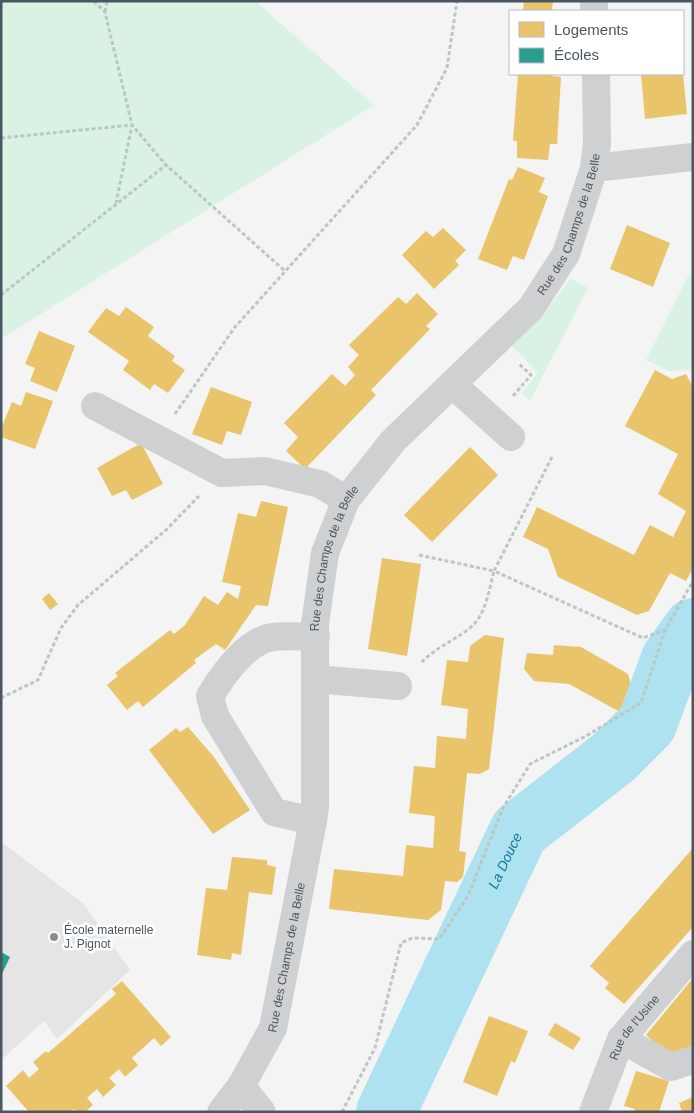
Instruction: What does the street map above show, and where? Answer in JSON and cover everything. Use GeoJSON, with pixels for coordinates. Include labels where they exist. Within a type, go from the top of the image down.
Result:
{"type":"FeatureCollection","features":[{"type":"Feature","properties":{"kind":"street","name":"Rue des Champs de la Belle"},"geometry":{"type":"LineString","coordinates":[[221,1112],[241,1086],[273,1028],[313,821],[315,807],[316,637],[325,554],[346,500],[393,442],[531,308],[566,254],[594,168],[597,143],[596,75]]}},
{"type":"Feature","properties":{"kind":"street"},"geometry":{"type":"LineString","coordinates":[[594,168],[693,157]]}},
{"type":"Feature","properties":{"kind":"street"},"geometry":{"type":"LineString","coordinates":[[452,384],[511,437]]}},
{"type":"Feature","properties":{"kind":"street"},"geometry":{"type":"LineString","coordinates":[[95,406],[222,473],[266,471],[320,484],[346,500]]}},
{"type":"Feature","properties":{"kind":"street"},"geometry":{"type":"LineString","coordinates":[[313,821],[274,812],[216,716],[210,696],[220,678],[248,648],[271,637],[316,637]]}},
{"type":"Feature","properties":{"kind":"street"},"geometry":{"type":"LineString","coordinates":[[315,679],[398,686]]}},
{"type":"Feature","properties":{"kind":"street","name":"Rue de l'Usine"},"geometry":{"type":"LineString","coordinates":[[593,1112],[621,1039],[693,954]]}},
{"type":"Feature","properties":{"kind":"street"},"geometry":{"type":"LineString","coordinates":[[621,1039],[671,1067],[693,1060]]}},
{"type":"Feature","properties":{"kind":"street"},"geometry":{"type":"LineString","coordinates":[[241,1086],[262,1112]]}},
{"type":"Feature","properties":{"kind":"path"},"geometry":{"type":"LineString","coordinates":[[94,1],[105,12]]}},
{"type":"Feature","properties":{"kind":"path"},"geometry":{"type":"LineString","coordinates":[[107,1],[105,12],[132,125],[116,204]]}},
{"type":"Feature","properties":{"kind":"path"},"geometry":{"type":"LineString","coordinates":[[158,439],[235,326],[417,126],[447,68],[457,1]]}},
{"type":"Feature","properties":{"kind":"path"},"geometry":{"type":"LineString","coordinates":[[1,138],[132,125]]}},
{"type":"Feature","properties":{"kind":"path"},"geometry":{"type":"LineString","coordinates":[[132,125],[166,165],[285,271]]}},
{"type":"Feature","properties":{"kind":"path"},"geometry":{"type":"LineString","coordinates":[[1,295],[166,165]]}},
{"type":"Feature","properties":{"kind":"path"},"geometry":{"type":"LineString","coordinates":[[398,686],[434,649],[471,627],[485,606],[494,572],[552,457]]}},
{"type":"Feature","properties":{"kind":"path"},"geometry":{"type":"LineString","coordinates":[[1,698],[38,680],[61,628],[78,605],[167,529],[222,473]]}},
{"type":"Feature","properties":{"kind":"path"},"geometry":{"type":"LineString","coordinates":[[420,555],[494,572],[643,638],[665,630]]}},
{"type":"Feature","properties":{"kind":"path"},"geometry":{"type":"LineString","coordinates":[[342,1112],[375,1048],[401,944],[412,938],[439,939],[468,896],[503,808],[530,764],[586,736],[641,703],[665,630],[693,581]]}},
{"type":"Feature","properties":{"kind":"shaded area","name":"École maternelle J. Pignot"},"geometry":{"type":"Polygon","coordinates":[[[1,842],[84,904],[130,970],[57,1039],[44,1021],[1,1060],[1,842]]]}},
{"type":"Feature","properties":{"kind":"green space"},"geometry":{"type":"Polygon","coordinates":[[[1,1],[255,1],[374,105],[1,339],[1,1]]]}},
{"type":"Feature","properties":{"kind":"green space"},"geometry":{"type":"Polygon","coordinates":[[[689,274],[693,276],[693,372],[690,369],[671,372],[646,360],[689,274]]]}},
{"type":"Feature","properties":{"kind":"green space"},"geometry":{"type":"Polygon","coordinates":[[[571,278],[588,288],[530,401],[522,393],[538,373],[512,346],[546,311],[571,278]]]}},
{"type":"Feature","properties":{"kind":"building: Logements"},"geometry":{"type":"Polygon","coordinates":[[[524,1],[553,1],[552,9],[554,10],[523,10],[524,1]]]}},
{"type":"Feature","properties":{"kind":"building: Logements"},"geometry":{"type":"Polygon","coordinates":[[[518,75],[552,75],[561,77],[557,144],[550,144],[548,160],[517,158],[517,141],[513,141],[518,75]]]}},
{"type":"Feature","properties":{"kind":"building: Logements"},"geometry":{"type":"Polygon","coordinates":[[[641,75],[683,75],[687,114],[645,119],[641,75]]]}},
{"type":"Feature","properties":{"kind":"building: Logements"},"geometry":{"type":"Polygon","coordinates":[[[518,167],[545,178],[539,192],[548,196],[524,260],[513,256],[507,270],[478,259],[509,179],[512,180],[518,167]]]}},
{"type":"Feature","properties":{"kind":"building: Logements"},"geometry":{"type":"Polygon","coordinates":[[[627,225],[670,243],[653,287],[610,269],[627,225]]]}},
{"type":"Feature","properties":{"kind":"building: Logements"},"geometry":{"type":"Polygon","coordinates":[[[443,228],[466,250],[455,261],[459,265],[434,289],[402,255],[426,231],[433,237],[443,228]]]}},
{"type":"Feature","properties":{"kind":"building: Logements"},"geometry":{"type":"Polygon","coordinates":[[[417,293],[438,314],[426,326],[430,329],[371,390],[376,395],[305,469],[286,451],[298,437],[284,423],[332,374],[345,386],[355,375],[348,367],[359,355],[349,345],[398,297],[406,304],[417,293]]]}},
{"type":"Feature","properties":{"kind":"building: Logements"},"geometry":{"type":"Polygon","coordinates":[[[126,307],[154,327],[148,336],[175,356],[172,361],[185,370],[168,393],[154,384],[150,390],[123,370],[129,361],[88,332],[106,308],[119,316],[126,307]]]}},
{"type":"Feature","properties":{"kind":"building: Logements"},"geometry":{"type":"Polygon","coordinates":[[[39,331],[75,346],[57,392],[30,381],[35,368],[25,364],[39,331]]]}},
{"type":"Feature","properties":{"kind":"building: Logements"},"geometry":{"type":"Polygon","coordinates":[[[655,370],[672,379],[686,374],[693,387],[693,568],[686,581],[670,573],[649,611],[637,615],[558,577],[548,549],[523,537],[537,507],[634,555],[650,525],[673,537],[686,511],[658,494],[678,454],[625,426],[655,370]]]}},
{"type":"Feature","properties":{"kind":"building: Logements"},"geometry":{"type":"Polygon","coordinates":[[[211,387],[252,402],[241,435],[227,431],[222,445],[192,434],[211,387]]]}},
{"type":"Feature","properties":{"kind":"building: Logements"},"geometry":{"type":"Polygon","coordinates":[[[26,392],[53,401],[35,449],[1,437],[1,429],[12,402],[21,406],[26,392]]]}},
{"type":"Feature","properties":{"kind":"building: Logements"},"geometry":{"type":"Polygon","coordinates":[[[141,443],[163,484],[132,500],[126,490],[112,496],[97,468],[141,443]]]}},
{"type":"Feature","properties":{"kind":"building: Logements"},"geometry":{"type":"Polygon","coordinates":[[[470,447],[498,475],[432,542],[404,515],[470,447]]]}},
{"type":"Feature","properties":{"kind":"building: Logements"},"geometry":{"type":"Polygon","coordinates":[[[261,501],[288,507],[268,606],[256,605],[225,650],[216,644],[194,660],[196,663],[143,707],[138,701],[127,710],[107,685],[118,676],[115,673],[170,630],[174,634],[185,625],[204,596],[218,605],[227,592],[238,599],[241,586],[222,582],[238,513],[256,517],[261,501]]]}},
{"type":"Feature","properties":{"kind":"building: Logements"},"geometry":{"type":"Polygon","coordinates":[[[382,558],[421,564],[407,656],[368,649],[382,558]]]}},
{"type":"Feature","properties":{"kind":"building: Logements"},"geometry":{"type":"Polygon","coordinates":[[[49,593],[58,604],[50,610],[42,599],[49,593]]]}},
{"type":"Feature","properties":{"kind":"building: Logements"},"geometry":{"type":"Polygon","coordinates":[[[485,635],[504,638],[489,769],[480,774],[467,773],[459,851],[466,852],[463,877],[457,882],[445,881],[441,910],[428,920],[329,909],[334,869],[403,876],[406,845],[433,848],[435,816],[409,813],[414,766],[435,768],[437,736],[466,739],[468,709],[441,705],[447,660],[468,662],[470,646],[485,635]]]}},
{"type":"Feature","properties":{"kind":"building: Logements"},"geometry":{"type":"Polygon","coordinates":[[[554,645],[581,647],[628,674],[632,689],[620,712],[569,684],[534,681],[524,669],[527,653],[553,655],[554,645]]]}},
{"type":"Feature","properties":{"kind":"building: Logements"},"geometry":{"type":"Polygon","coordinates":[[[188,727],[214,757],[250,810],[213,834],[149,750],[176,728],[180,732],[188,727]]]}},
{"type":"Feature","properties":{"kind":"building: Logements"},"geometry":{"type":"Polygon","coordinates":[[[693,848],[693,927],[624,1004],[605,988],[609,983],[590,966],[693,848]]]}},
{"type":"Feature","properties":{"kind":"building: Logements"},"geometry":{"type":"Polygon","coordinates":[[[232,857],[267,860],[267,865],[276,867],[272,895],[249,892],[241,955],[232,953],[231,960],[197,955],[206,888],[227,890],[232,857]]]}},
{"type":"Feature","properties":{"kind":"building: Logements"},"geometry":{"type":"Polygon","coordinates":[[[693,978],[693,1052],[668,1054],[646,1035],[693,978]]]}},
{"type":"Feature","properties":{"kind":"building: Logements"},"geometry":{"type":"Polygon","coordinates":[[[122,981],[171,1037],[161,1046],[154,1038],[132,1058],[138,1065],[125,1077],[119,1069],[109,1078],[116,1085],[103,1097],[97,1089],[87,1098],[93,1105],[85,1112],[76,1112],[74,1109],[70,1112],[29,1112],[6,1086],[23,1070],[29,1078],[39,1069],[33,1062],[46,1051],[48,1053],[116,994],[112,989],[122,981]]]}},
{"type":"Feature","properties":{"kind":"building: Logements"},"geometry":{"type":"Polygon","coordinates":[[[489,1016],[528,1031],[515,1063],[511,1061],[497,1096],[463,1082],[489,1016]]]}},
{"type":"Feature","properties":{"kind":"building: Logements"},"geometry":{"type":"Polygon","coordinates":[[[555,1023],[581,1038],[573,1050],[548,1035],[555,1023]]]}},
{"type":"Feature","properties":{"kind":"building: Logements"},"geometry":{"type":"Polygon","coordinates":[[[636,1071],[669,1081],[659,1112],[634,1112],[635,1109],[624,1106],[636,1071]]]}},
{"type":"Feature","properties":{"kind":"building: Logements"},"geometry":{"type":"Polygon","coordinates":[[[693,1097],[693,1112],[682,1112],[679,1103],[693,1097]]]}},
{"type":"Feature","properties":{"kind":"building: Écoles"},"geometry":{"type":"Polygon","coordinates":[[[1,952],[10,957],[1,976],[1,952]]]}},
{"type":"Feature","properties":{"kind":"waterway","name":"La Douce"},"geometry":{"type":"LineString","coordinates":[[386,1112],[519,831],[614,757],[647,724],[671,659],[693,628]]}},
{"type":"Feature","properties":{"kind":"place","name":"École maternelle J. Pignot"},"geometry":{"type":"Point","coordinates":[54,937]}}]}
